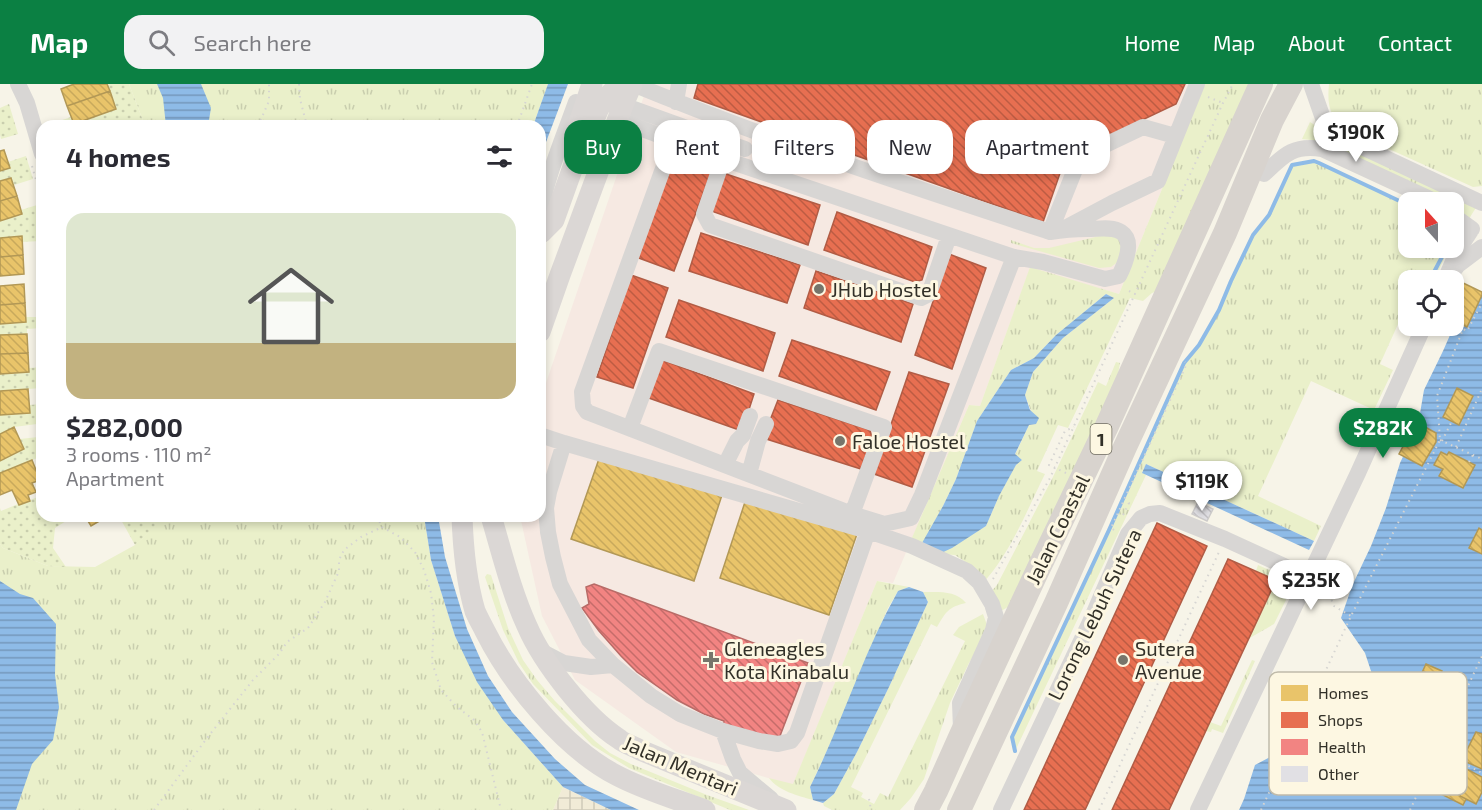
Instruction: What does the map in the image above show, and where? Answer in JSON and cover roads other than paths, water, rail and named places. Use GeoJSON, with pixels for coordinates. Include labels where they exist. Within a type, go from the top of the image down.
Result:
{"type":"FeatureCollection","features":[{"type":"Feature","properties":{"kind":"highway","name":"Jalan Coastal"},"geometry":{"type":"LineString","coordinates":[[931,801],[1106,428],[1262,84]]}},
{"type":"Feature","properties":{"kind":"highway","name":"Jalan Coastal"},"geometry":{"type":"LineString","coordinates":[[958,807],[1056,603],[1125,447],[1225,233],[1272,120],[1291,84]]}},
{"type":"Feature","properties":{"kind":"highway","name":"Jalan Coastal"},"geometry":{"type":"LineString","coordinates":[[1225,233],[1251,201],[1306,84]]}},
{"type":"Feature","properties":{"kind":"main road"},"geometry":{"type":"LineString","coordinates":[[546,211],[592,84]]}},
{"type":"Feature","properties":{"kind":"main road"},"geometry":{"type":"LineString","coordinates":[[546,225],[554,220],[573,167],[599,108],[616,88],[632,84]]}},
{"type":"Feature","properties":{"kind":"main road"},"geometry":{"type":"LineString","coordinates":[[546,315],[632,84]]}},
{"type":"Feature","properties":{"kind":"main road","name":"Jalan Mentari"},"geometry":{"type":"LineString","coordinates":[[462,522],[466,570],[476,612],[505,666],[540,712],[579,750],[615,775],[643,788],[705,810]]}},
{"type":"Feature","properties":{"kind":"main road","name":"Jalan Mentari"},"geometry":{"type":"LineString","coordinates":[[493,522],[527,626],[559,680],[592,717],[620,740],[657,758],[787,810]]}},
{"type":"Feature","properties":{"kind":"main road"},"geometry":{"type":"LineString","coordinates":[[466,570],[480,555],[489,554],[499,560],[507,570]]}},
{"type":"Feature","properties":{"kind":"main road"},"geometry":{"type":"LineString","coordinates":[[697,773],[758,810]]}},
{"type":"Feature","properties":{"kind":"main road"},"geometry":{"type":"LineString","coordinates":[[921,810],[931,801]]}},
{"type":"Feature","properties":{"kind":"street"},"geometry":{"type":"LineString","coordinates":[[18,84],[27,103],[36,134]]}},
{"type":"Feature","properties":{"kind":"street"},"geometry":{"type":"LineString","coordinates":[[546,191],[582,84]]}},
{"type":"Feature","properties":{"kind":"street"},"geometry":{"type":"LineString","coordinates":[[632,84],[871,173],[1056,231],[1108,228],[1120,231],[1126,237],[1128,256],[1119,276],[1105,279],[1043,262],[1014,257],[740,165]]}},
{"type":"Feature","properties":{"kind":"street"},"geometry":{"type":"LineString","coordinates":[[676,102],[680,84]]}},
{"type":"Feature","properties":{"kind":"street"},"geometry":{"type":"LineString","coordinates":[[1311,84],[1325,124],[1347,140],[1455,189],[1482,204],[1474,214],[1472,221],[1476,239],[1482,245],[1454,270]]}},
{"type":"Feature","properties":{"kind":"street"},"geometry":{"type":"LineString","coordinates":[[1056,231],[1158,181],[1175,136],[1202,90]]}},
{"type":"Feature","properties":{"kind":"street"},"geometry":{"type":"LineString","coordinates":[[620,112],[654,131]]}},
{"type":"Feature","properties":{"kind":"street"},"geometry":{"type":"LineString","coordinates":[[620,112],[745,149]]}},
{"type":"Feature","properties":{"kind":"street"},"geometry":{"type":"LineString","coordinates":[[1056,231],[1080,157],[1143,127],[1175,136]]}},
{"type":"Feature","properties":{"kind":"street"},"geometry":{"type":"LineString","coordinates":[[1264,174],[1285,154],[1308,146],[1322,149],[1415,192]]}},
{"type":"Feature","properties":{"kind":"street"},"geometry":{"type":"LineString","coordinates":[[661,174],[582,392],[583,406],[587,412],[852,514],[884,524],[910,518],[922,495],[1014,257]]}},
{"type":"Feature","properties":{"kind":"street"},"geometry":{"type":"LineString","coordinates":[[718,174],[704,214],[710,225],[921,298],[929,294],[949,236]]}},
{"type":"Feature","properties":{"kind":"street"},"geometry":{"type":"LineString","coordinates":[[1455,189],[1475,195],[1482,194]]}},
{"type":"Feature","properties":{"kind":"street"},"geometry":{"type":"LineString","coordinates":[[1464,223],[1472,229]]}},
{"type":"Feature","properties":{"kind":"street"},"geometry":{"type":"LineString","coordinates":[[1464,241],[1472,229]]}},
{"type":"Feature","properties":{"kind":"street"},"geometry":{"type":"LineString","coordinates":[[1198,810],[1358,472],[1419,336]]}},
{"type":"Feature","properties":{"kind":"street"},"geometry":{"type":"LineString","coordinates":[[630,428],[658,351],[884,427],[852,514]]}},
{"type":"Feature","properties":{"kind":"street"},"geometry":{"type":"LineString","coordinates":[[725,465],[737,441],[743,435],[750,416]]}},
{"type":"Feature","properties":{"kind":"street"},"geometry":{"type":"LineString","coordinates":[[749,474],[758,441],[766,424]]}},
{"type":"Feature","properties":{"kind":"street"},"geometry":{"type":"LineString","coordinates":[[546,437],[868,531],[912,546],[967,571],[980,582],[996,617],[993,630],[960,703],[962,733]]}},
{"type":"Feature","properties":{"kind":"street"},"geometry":{"type":"LineString","coordinates":[[564,443],[546,508],[548,532],[560,584],[589,640],[651,696],[680,714],[723,731],[778,744],[792,741],[797,733],[868,531]]}},
{"type":"Feature","properties":{"kind":"street","name":"Lorong Lebuh Sutera"},"geometry":{"type":"LineString","coordinates":[[1001,810],[1090,622],[1128,534],[1141,518],[1160,513],[1225,539],[1308,578]]}},
{"type":"Feature","properties":{"kind":"street"},"geometry":{"type":"LineString","coordinates":[[541,651],[564,663],[591,667],[614,665]]}},
{"type":"Feature","properties":{"kind":"street"},"geometry":{"type":"LineString","coordinates":[[723,731],[740,773],[787,810]]}},
{"type":"Feature","properties":{"kind":"water"},"geometry":{"type":"Polygon","coordinates":[[[157,84],[201,84],[211,108],[209,120],[165,120],[163,98],[157,84]]]}},
{"type":"Feature","properties":{"kind":"water"},"geometry":{"type":"Polygon","coordinates":[[[548,84],[568,84],[546,142],[546,120],[535,120],[548,84]]]}},
{"type":"Feature","properties":{"kind":"water"},"geometry":{"type":"Polygon","coordinates":[[[1106,294],[1114,298],[1063,338],[1033,372],[1025,395],[1030,410],[1039,418],[1036,424],[1029,425],[1015,454],[1022,460],[1016,465],[999,496],[986,526],[939,554],[922,543],[956,479],[977,421],[1011,370],[1034,358],[1056,335],[1106,294]]]}},
{"type":"Feature","properties":{"kind":"water"},"geometry":{"type":"Polygon","coordinates":[[[1477,295],[1482,295],[1482,810],[1239,810],[1255,765],[1269,758],[1269,795],[1467,795],[1467,672],[1371,672],[1365,653],[1341,618],[1352,586],[1386,508],[1400,463],[1418,425],[1424,390],[1450,336],[1464,336],[1464,309],[1477,295]]]}},
{"type":"Feature","properties":{"kind":"water"},"geometry":{"type":"Polygon","coordinates":[[[1146,464],[1314,541],[1309,550],[1142,473],[1146,464]]]}},
{"type":"Feature","properties":{"kind":"water"},"geometry":{"type":"Polygon","coordinates":[[[425,522],[439,522],[445,557],[467,629],[488,676],[512,712],[555,759],[585,785],[639,810],[611,810],[563,787],[503,720],[477,682],[455,636],[431,560],[425,522]]]}},
{"type":"Feature","properties":{"kind":"water"},"geometry":{"type":"Polygon","coordinates":[[[0,581],[20,594],[33,598],[56,624],[55,675],[59,707],[53,740],[32,764],[16,810],[0,810],[0,581]]]}},
{"type":"Feature","properties":{"kind":"water"},"geometry":{"type":"Polygon","coordinates":[[[909,587],[923,592],[928,602],[889,687],[834,794],[823,803],[813,800],[810,787],[874,639],[898,591],[909,587]]]}},
{"type":"Feature","properties":{"kind":"waterway"},"geometry":{"type":"LineString","coordinates":[[1015,751],[1012,737],[1184,363],[1199,345],[1219,310],[1253,235],[1269,215],[1292,165],[1314,161],[1398,200]]}},
{"type":"Feature","properties":{"kind":"waterway"},"geometry":{"type":"LineString","coordinates":[[1435,270],[1441,258]]}},
{"type":"Feature","properties":{"kind":"place","name":"JHub Hostel"},"geometry":{"type":"Point","coordinates":[819,289]}},
{"type":"Feature","properties":{"kind":"place","name":"Faloe Hostel"},"geometry":{"type":"Point","coordinates":[840,441]}},
{"type":"Feature","properties":{"kind":"place","name":"Gleneagles Kota Kinabalu"},"geometry":{"type":"Point","coordinates":[711,660]}},
{"type":"Feature","properties":{"kind":"place","name":"Sutera Avenue"},"geometry":{"type":"Point","coordinates":[1123,660]}}]}
